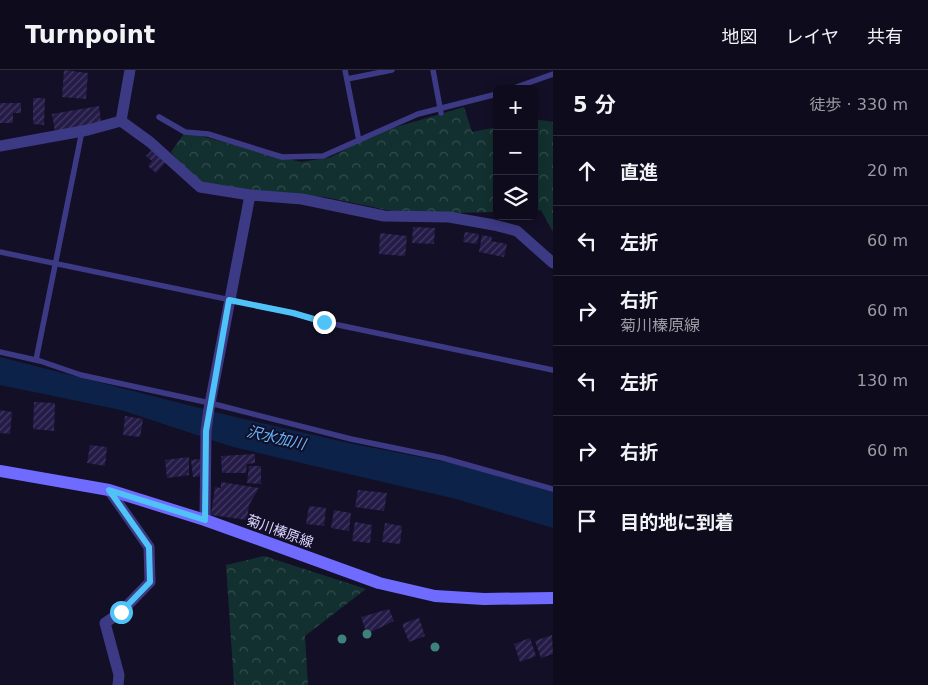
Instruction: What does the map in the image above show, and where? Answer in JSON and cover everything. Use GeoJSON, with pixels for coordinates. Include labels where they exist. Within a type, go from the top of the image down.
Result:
{"type":"FeatureCollection","features":[{"type":"Feature","properties":{"kind":"main road","name":"菊川榛原線"},"geometry":{"type":"LineString","coordinates":[[0,471],[109,490],[205,520],[379,583],[434,596],[484,599],[553,598]]}},
{"type":"Feature","properties":{"kind":"street"},"geometry":{"type":"LineString","coordinates":[[121,121],[130,70]]}},
{"type":"Feature","properties":{"kind":"street"},"geometry":{"type":"LineString","coordinates":[[0,146],[82,131],[121,121]]}},
{"type":"Feature","properties":{"kind":"street"},"geometry":{"type":"LineString","coordinates":[[121,121],[150,142],[200,186],[250,195],[302,199],[384,216],[449,217],[510,228],[528,239],[553,263]]}},
{"type":"Feature","properties":{"kind":"street"},"geometry":{"type":"LineString","coordinates":[[205,520],[206,431],[209,406],[250,195]]}},
{"type":"Feature","properties":{"kind":"street"},"geometry":{"type":"LineString","coordinates":[[109,490],[149,547],[150,582],[121,612],[105,623],[119,675],[118,685]]}},
{"type":"Feature","properties":{"kind":"lane"},"geometry":{"type":"LineString","coordinates":[[345,70],[359,141]]}},
{"type":"Feature","properties":{"kind":"lane"},"geometry":{"type":"LineString","coordinates":[[347,79],[392,70]]}},
{"type":"Feature","properties":{"kind":"lane"},"geometry":{"type":"LineString","coordinates":[[433,70],[441,111]]}},
{"type":"Feature","properties":{"kind":"lane"},"geometry":{"type":"LineString","coordinates":[[522,85],[553,74]]}},
{"type":"Feature","properties":{"kind":"lane"},"geometry":{"type":"LineString","coordinates":[[159,116],[185,132],[208,134],[282,157],[324,156],[418,114],[441,111],[493,95]]}},
{"type":"Feature","properties":{"kind":"lane"},"geometry":{"type":"LineString","coordinates":[[36,360],[82,131]]}},
{"type":"Feature","properties":{"kind":"lane"},"geometry":{"type":"LineString","coordinates":[[0,252],[553,370]]}},
{"type":"Feature","properties":{"kind":"lane"},"geometry":{"type":"LineString","coordinates":[[0,352],[36,360],[81,375],[209,406],[443,458],[553,490]]}},
{"type":"Feature","properties":{"kind":"green space"},"geometry":{"type":"Polygon","coordinates":[[[464,107],[472,132],[493,128],[493,212],[407,214],[324,197],[206,187],[186,170],[171,152],[185,132],[301,162],[331,157],[376,133],[464,107]]]}},
{"type":"Feature","properties":{"kind":"green space"},"geometry":{"type":"Polygon","coordinates":[[[538,120],[553,122],[553,232],[541,210],[538,210],[538,120]]]}},
{"type":"Feature","properties":{"kind":"green space"},"geometry":{"type":"Polygon","coordinates":[[[264,556],[366,589],[305,636],[308,685],[234,685],[226,565],[264,556]]]}},
{"type":"Feature","properties":{"kind":"water","name":"沢水加川"},"geometry":{"type":"Polygon","coordinates":[[[0,357],[231,416],[349,443],[461,465],[553,492],[553,528],[456,499],[233,447],[121,410],[0,385],[0,357]]]}},
{"type":"Feature","properties":{"kind":"building"},"geometry":{"type":"Polygon","coordinates":[[[64,70],[88,73],[86,99],[62,97],[64,70]]]}},
{"type":"Feature","properties":{"kind":"building"},"geometry":{"type":"Polygon","coordinates":[[[33,98],[45,98],[44,125],[33,124],[33,98]]]}},
{"type":"Feature","properties":{"kind":"building"},"geometry":{"type":"Polygon","coordinates":[[[0,103],[21,103],[21,113],[13,113],[13,123],[0,123],[0,103]]]}},
{"type":"Feature","properties":{"kind":"building"},"geometry":{"type":"Polygon","coordinates":[[[99,106],[101,123],[55,131],[52,114],[99,106]]]}},
{"type":"Feature","properties":{"kind":"building"},"geometry":{"type":"Polygon","coordinates":[[[152,150],[166,162],[156,173],[148,166],[152,161],[146,156],[152,150]]]}},
{"type":"Feature","properties":{"kind":"building"},"geometry":{"type":"Polygon","coordinates":[[[413,227],[435,228],[434,244],[412,243],[413,227]]]}},
{"type":"Feature","properties":{"kind":"building"},"geometry":{"type":"Polygon","coordinates":[[[465,232],[479,234],[477,244],[463,242],[465,232]]]}},
{"type":"Feature","properties":{"kind":"building"},"geometry":{"type":"Polygon","coordinates":[[[380,233],[407,236],[405,256],[379,254],[380,233]]]}},
{"type":"Feature","properties":{"kind":"building"},"geometry":{"type":"Polygon","coordinates":[[[482,235],[492,237],[491,241],[507,244],[504,257],[479,252],[482,235]]]}},
{"type":"Feature","properties":{"kind":"building"},"geometry":{"type":"Polygon","coordinates":[[[34,402],[55,403],[54,431],[33,429],[34,402]]]}},
{"type":"Feature","properties":{"kind":"building"},"geometry":{"type":"Polygon","coordinates":[[[0,410],[12,412],[10,434],[0,433],[0,410]]]}},
{"type":"Feature","properties":{"kind":"building"},"geometry":{"type":"Polygon","coordinates":[[[125,416],[143,419],[140,437],[123,435],[125,416]]]}},
{"type":"Feature","properties":{"kind":"building"},"geometry":{"type":"Polygon","coordinates":[[[90,445],[107,447],[105,466],[87,463],[90,445]]]}},
{"type":"Feature","properties":{"kind":"building"},"geometry":{"type":"Polygon","coordinates":[[[255,454],[255,463],[247,464],[246,473],[222,473],[221,456],[255,454]]]}},
{"type":"Feature","properties":{"kind":"building"},"geometry":{"type":"Polygon","coordinates":[[[189,457],[189,475],[167,478],[165,460],[189,457]]]}},
{"type":"Feature","properties":{"kind":"building"},"geometry":{"type":"Polygon","coordinates":[[[200,459],[202,476],[193,477],[191,460],[200,459]]]}},
{"type":"Feature","properties":{"kind":"building"},"geometry":{"type":"Polygon","coordinates":[[[249,466],[261,466],[261,484],[247,483],[249,466]]]}},
{"type":"Feature","properties":{"kind":"building"},"geometry":{"type":"Polygon","coordinates":[[[221,482],[259,488],[249,505],[247,520],[211,515],[215,487],[221,488],[221,482]]]}},
{"type":"Feature","properties":{"kind":"building"},"geometry":{"type":"Polygon","coordinates":[[[358,490],[387,493],[384,511],[355,507],[358,490]]]}},
{"type":"Feature","properties":{"kind":"building"},"geometry":{"type":"Polygon","coordinates":[[[309,506],[326,508],[324,526],[306,524],[309,506]]]}},
{"type":"Feature","properties":{"kind":"building"},"geometry":{"type":"Polygon","coordinates":[[[334,510],[351,513],[349,531],[331,528],[334,510]]]}},
{"type":"Feature","properties":{"kind":"building"},"geometry":{"type":"Polygon","coordinates":[[[355,522],[372,525],[370,543],[352,541],[355,522]]]}},
{"type":"Feature","properties":{"kind":"building"},"geometry":{"type":"Polygon","coordinates":[[[385,523],[402,526],[400,544],[382,542],[385,523]]]}},
{"type":"Feature","properties":{"kind":"building"},"geometry":{"type":"Polygon","coordinates":[[[389,609],[394,621],[367,634],[361,617],[389,609]]]}},
{"type":"Feature","properties":{"kind":"building"},"geometry":{"type":"Polygon","coordinates":[[[419,618],[425,636],[409,642],[402,624],[419,618]]]}},
{"type":"Feature","properties":{"kind":"building"},"geometry":{"type":"Polygon","coordinates":[[[552,635],[553,654],[541,658],[535,641],[552,635]]]}},
{"type":"Feature","properties":{"kind":"building"},"geometry":{"type":"Polygon","coordinates":[[[530,638],[536,656],[520,662],[514,644],[530,638]]]}},
{"type":"Feature","properties":{"kind":"route"},"geometry":{"type":"LineString","coordinates":[[121,612],[150,582],[149,547],[109,490],[205,520],[206,431],[229,300],[293,313],[324,322]]}}]}
